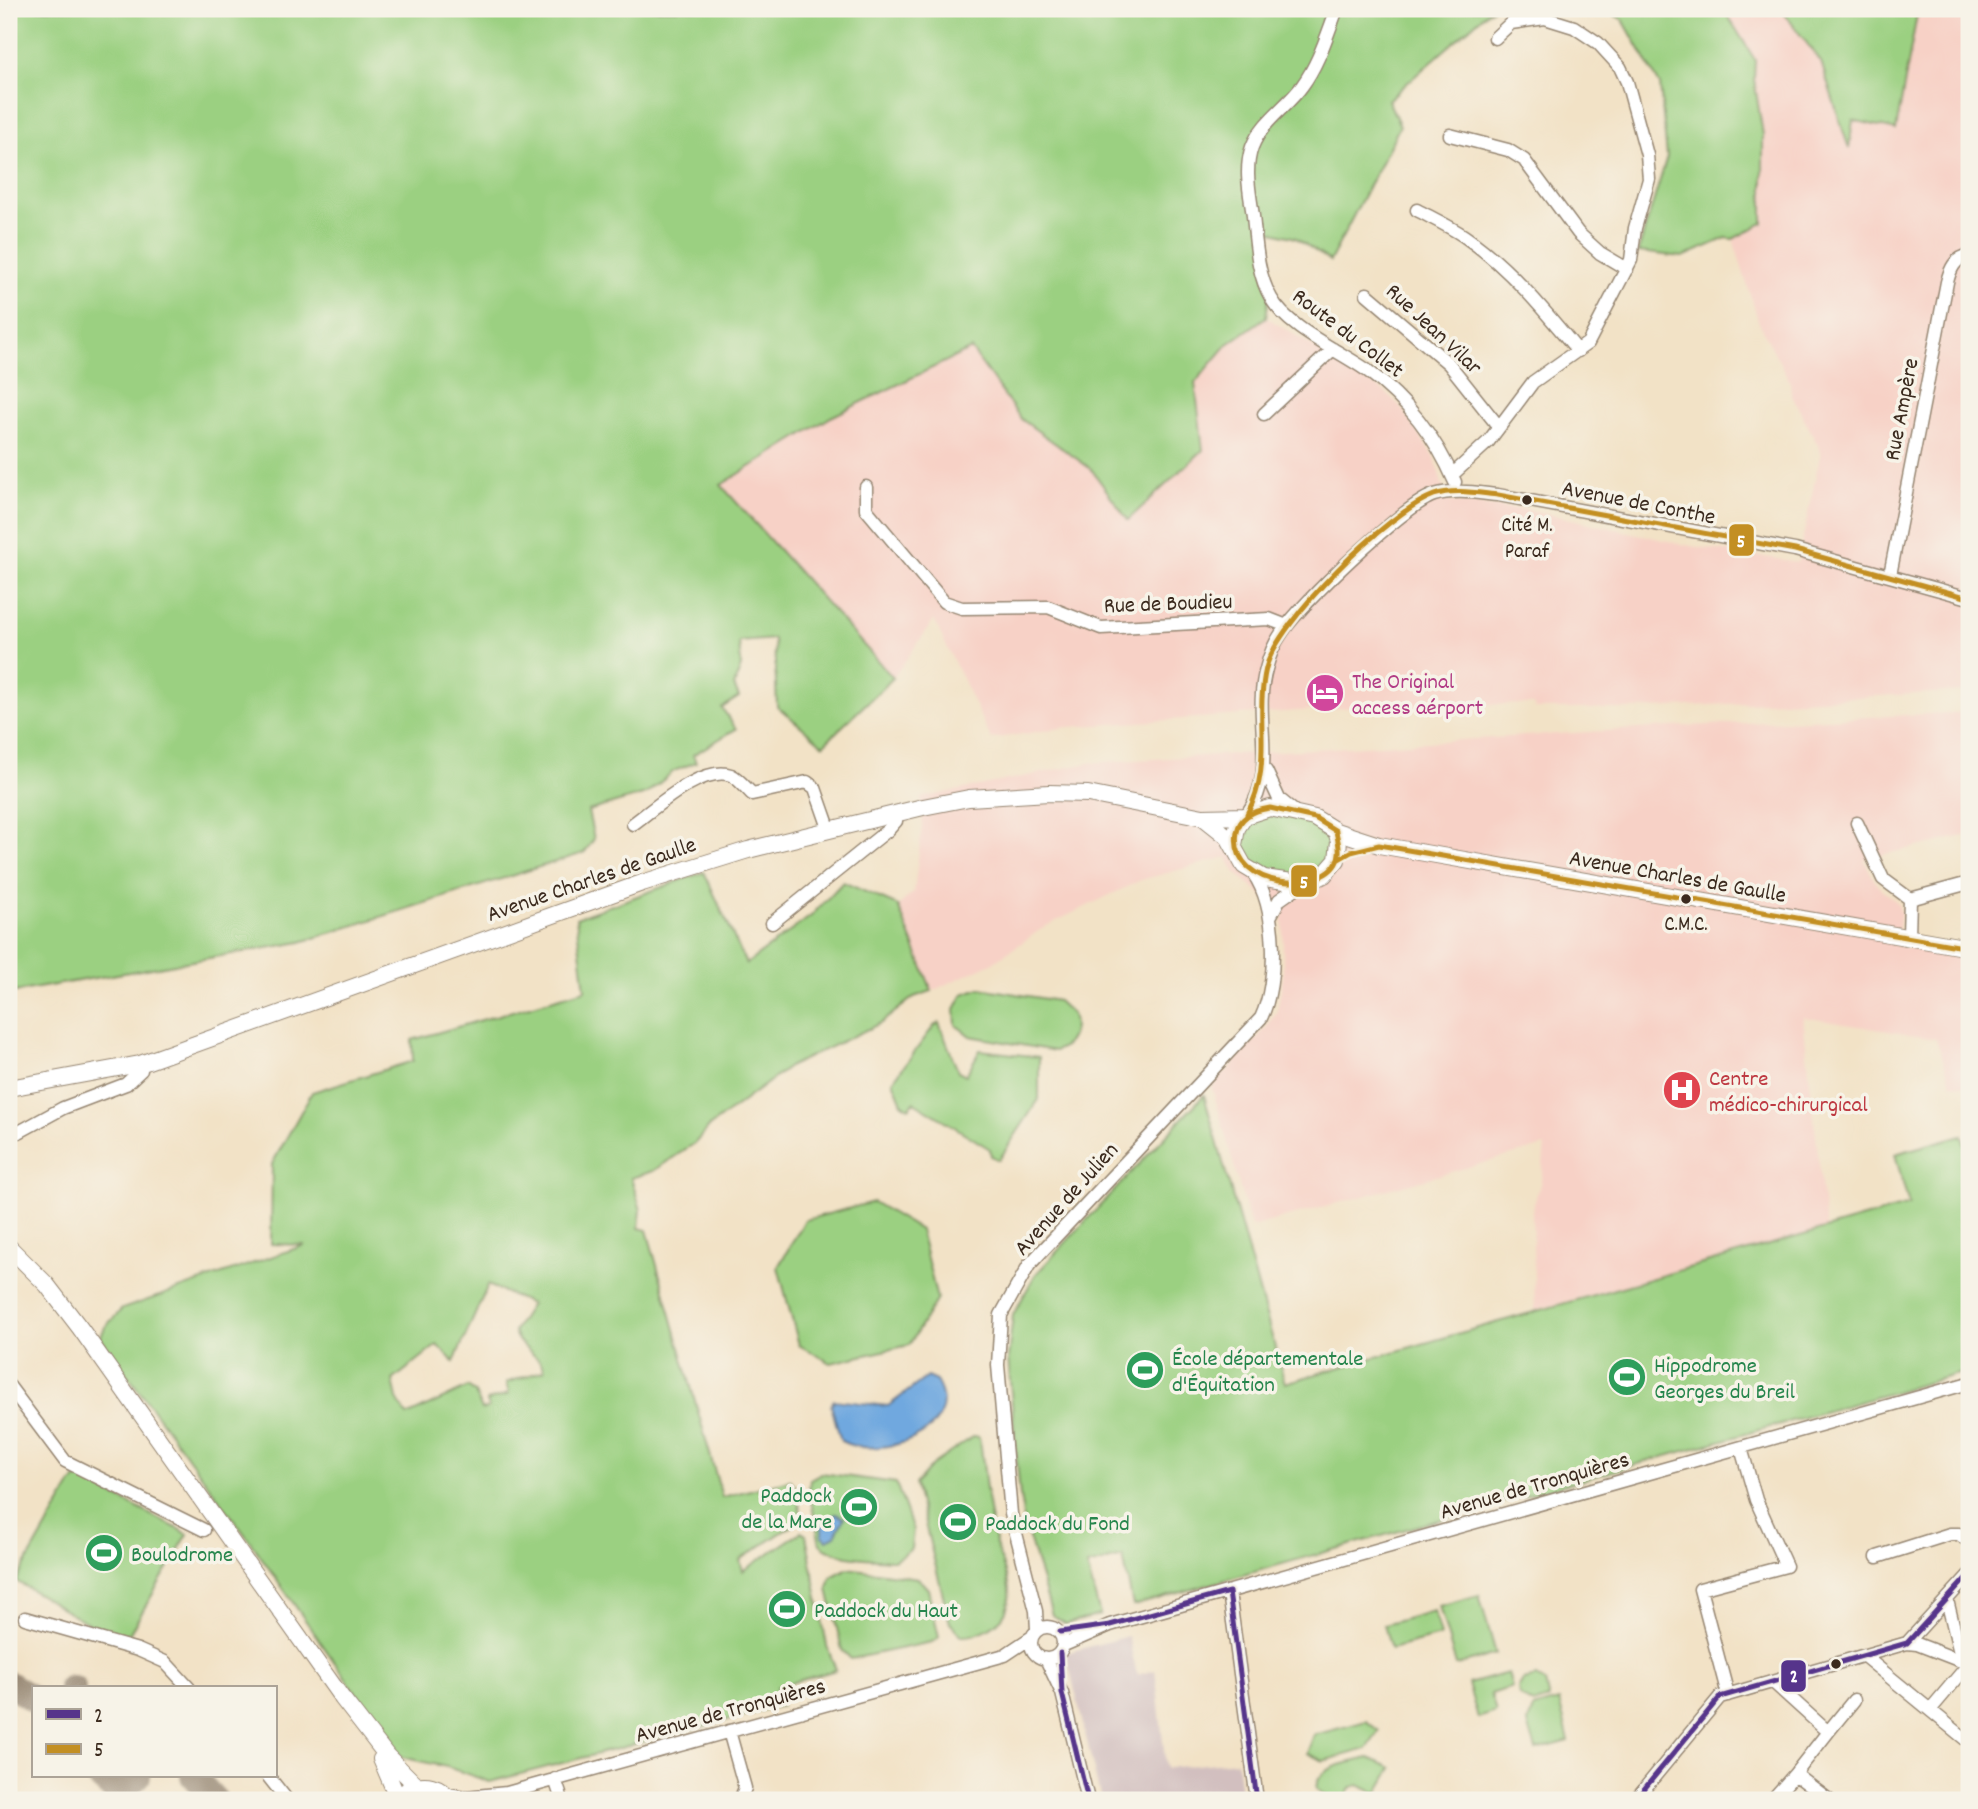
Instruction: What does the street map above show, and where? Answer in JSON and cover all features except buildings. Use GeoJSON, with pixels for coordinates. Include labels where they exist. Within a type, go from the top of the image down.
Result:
{"type":"FeatureCollection","features":[{"type":"Feature","properties":{"kind":"main road","name":"Avenue Charles de Gaulle"},"geometry":{"type":"LineString","coordinates":[[9,1088],[140,1064],[642,883],[825,822],[894,814],[969,798],[1049,793],[1088,794],[1203,817],[1246,815]]}},
{"type":"Feature","properties":{"kind":"main road"},"geometry":{"type":"LineString","coordinates":[[1270,808],[1297,812],[1315,818],[1336,831],[1339,841],[1337,860],[1324,875],[1303,883],[1253,873],[1244,866],[1234,845],[1237,828],[1246,815],[1270,808]]}},
{"type":"Feature","properties":{"kind":"main road","name":"Avenue Charles de Gaulle"},"geometry":{"type":"LineString","coordinates":[[1203,817],[1222,830],[1234,845]]}},
{"type":"Feature","properties":{"kind":"main road","name":"Avenue Charles de Gaulle"},"geometry":{"type":"LineString","coordinates":[[1336,831],[1379,845],[1969,948]]}},
{"type":"Feature","properties":{"kind":"main road","name":"Avenue Charles de Gaulle"},"geometry":{"type":"LineString","coordinates":[[1337,860],[1351,852],[1379,845]]}},
{"type":"Feature","properties":{"kind":"main road"},"geometry":{"type":"LineString","coordinates":[[9,1247],[47,1285],[80,1328],[342,1698],[402,1775],[416,1785],[429,1785],[454,1797]]}},
{"type":"Feature","properties":{"kind":"main road"},"geometry":{"type":"LineString","coordinates":[[342,1698],[387,1769],[398,1799],[416,1785]]}},
{"type":"Feature","properties":{"kind":"street","name":"Route du Collet"},"geometry":{"type":"LineString","coordinates":[[1337,9],[1313,70],[1301,89],[1261,131],[1252,147],[1248,181],[1259,266],[1271,299],[1294,322],[1367,370],[1412,408],[1452,475],[1457,492]]}},
{"type":"Feature","properties":{"kind":"street"},"geometry":{"type":"LineString","coordinates":[[1452,475],[1473,459],[1533,382],[1588,342],[1627,269],[1649,179],[1647,155],[1633,96],[1620,67],[1586,33],[1558,21],[1531,18],[1518,20],[1495,38]]}},
{"type":"Feature","properties":{"kind":"street"},"geometry":{"type":"LineString","coordinates":[[1450,135],[1508,150],[1524,160],[1578,233],[1600,253],[1627,269]]}},
{"type":"Feature","properties":{"kind":"street"},"geometry":{"type":"LineString","coordinates":[[1417,210],[1464,236],[1491,258],[1523,289],[1578,351]]}},
{"type":"Feature","properties":{"kind":"street","name":"Rue Ampère"},"geometry":{"type":"LineString","coordinates":[[1890,575],[1947,282],[1951,267],[1966,256]]}},
{"type":"Feature","properties":{"kind":"street","name":"Rue Jean Vilar"},"geometry":{"type":"LineString","coordinates":[[1367,294],[1449,364],[1499,427]]}},
{"type":"Feature","properties":{"kind":"street"},"geometry":{"type":"LineString","coordinates":[[1264,414],[1333,349]]}},
{"type":"Feature","properties":{"kind":"street","name":"Rue de Boudieu"},"geometry":{"type":"LineString","coordinates":[[866,488],[866,509],[944,602],[962,608],[1048,607],[1101,628],[1269,618],[1287,626]]}},
{"type":"Feature","properties":{"kind":"street","name":"Avenue de Conthe"},"geometry":{"type":"LineString","coordinates":[[1246,815],[1261,789],[1265,771],[1262,689],[1266,668],[1287,626],[1399,514],[1434,495],[1457,492],[1498,495],[1795,550],[1969,598]]}},
{"type":"Feature","properties":{"kind":"street","name":"Avenue de Conthe"},"geometry":{"type":"LineString","coordinates":[[1265,771],[1279,799],[1297,812]]}},
{"type":"Feature","properties":{"kind":"street"},"geometry":{"type":"LineString","coordinates":[[633,824],[681,788],[715,774],[733,775],[752,794],[807,782],[815,788],[825,822]]}},
{"type":"Feature","properties":{"kind":"street"},"geometry":{"type":"LineString","coordinates":[[772,923],[888,830],[896,821],[894,814]]}},
{"type":"Feature","properties":{"kind":"street"},"geometry":{"type":"LineString","coordinates":[[1857,823],[1883,879],[1910,899]]}},
{"type":"Feature","properties":{"kind":"street","name":"Avenue de Julien"},"geometry":{"type":"LineString","coordinates":[[1062,1693],[1041,1656],[1035,1634],[1036,1611],[1012,1514],[998,1365],[1001,1315],[1029,1265],[1261,1018],[1272,985],[1270,917],[1263,888],[1253,873]]}},
{"type":"Feature","properties":{"kind":"street"},"geometry":{"type":"LineString","coordinates":[[1270,917],[1279,900],[1303,883]]}},
{"type":"Feature","properties":{"kind":"street"},"geometry":{"type":"LineString","coordinates":[[1910,899],[1969,883]]}},
{"type":"Feature","properties":{"kind":"street"},"geometry":{"type":"LineString","coordinates":[[1909,937],[1910,899]]}},
{"type":"Feature","properties":{"kind":"street"},"geometry":{"type":"LineString","coordinates":[[19,1132],[63,1108],[126,1084],[141,1070],[140,1064]]}},
{"type":"Feature","properties":{"kind":"street","name":"Avenue de Tronquières"},"geometry":{"type":"LineString","coordinates":[[1005,1655],[1045,1626],[1057,1630],[1111,1625],[1969,1383]]}},
{"type":"Feature","properties":{"kind":"street"},"geometry":{"type":"LineString","coordinates":[[9,1386],[65,1461],[204,1530]]}},
{"type":"Feature","properties":{"kind":"street"},"geometry":{"type":"LineString","coordinates":[[1728,1695],[1700,1589],[1786,1566],[1756,1500],[1741,1448]]}},
{"type":"Feature","properties":{"kind":"street"},"geometry":{"type":"LineString","coordinates":[[1877,1557],[1950,1534],[1959,1534],[1969,1542]]}},
{"type":"Feature","properties":{"kind":"street","name":"Avenue de Julien"},"geometry":{"type":"LineString","coordinates":[[1020,1550],[1040,1608],[1057,1630],[1062,1649],[1062,1693]]}},
{"type":"Feature","properties":{"kind":"street"},"geometry":{"type":"LineString","coordinates":[[1907,1643],[1969,1575]]}},
{"type":"Feature","properties":{"kind":"street"},"geometry":{"type":"LineString","coordinates":[[1229,1592],[1257,1800]]}},
{"type":"Feature","properties":{"kind":"street"},"geometry":{"type":"LineString","coordinates":[[1947,1600],[1960,1653],[1969,1664]]}},
{"type":"Feature","properties":{"kind":"street"},"geometry":{"type":"LineString","coordinates":[[25,1618],[138,1650],[165,1662],[187,1686]]}},
{"type":"Feature","properties":{"kind":"street","name":"Avenue de Tronquières"},"geometry":{"type":"LineString","coordinates":[[454,1797],[507,1793],[1005,1655],[1041,1656],[1062,1649],[1111,1625]]}},
{"type":"Feature","properties":{"kind":"street"},"geometry":{"type":"LineString","coordinates":[[1635,1800],[1720,1697],[1907,1643],[1917,1644],[1969,1664]]}},
{"type":"Feature","properties":{"kind":"street"},"geometry":{"type":"LineString","coordinates":[[1864,1656],[1969,1742]]}},
{"type":"Feature","properties":{"kind":"street"},"geometry":{"type":"LineString","coordinates":[[1930,1710],[1969,1664]]}},
{"type":"Feature","properties":{"kind":"street"},"geometry":{"type":"LineString","coordinates":[[1773,1682],[1828,1732]]}},
{"type":"Feature","properties":{"kind":"street"},"geometry":{"type":"LineString","coordinates":[[1062,1693],[1088,1800]]}},
{"type":"Feature","properties":{"kind":"street"},"geometry":{"type":"LineString","coordinates":[[1772,1800],[1854,1700]]}},
{"type":"Feature","properties":{"kind":"street"},"geometry":{"type":"LineString","coordinates":[[729,1731],[745,1788],[740,1800]]}},
{"type":"Feature","properties":{"kind":"street"},"geometry":{"type":"LineString","coordinates":[[1795,1774],[1829,1800]]}},
{"type":"Feature","properties":{"kind":"street"},"geometry":{"type":"LineString","coordinates":[[270,1778],[287,1800]]}},
{"type":"Feature","properties":{"kind":"street"},"geometry":{"type":"LineString","coordinates":[[555,1779],[562,1800]]}},
{"type":"Feature","properties":{"kind":"street"},"geometry":{"type":"LineString","coordinates":[[493,1800],[507,1793]]}},
{"type":"Feature","properties":{"kind":"shaded area"},"geometry":{"type":"Polygon","coordinates":[[[1745,9],[1781,9],[1821,62],[1849,147],[1853,119],[1896,129],[1918,9],[1969,9],[1969,691],[1634,709],[1535,709],[1534,704],[1370,706],[1068,727],[991,739],[934,620],[893,678],[721,485],[831,417],[971,349],[1021,419],[1091,469],[1128,520],[1203,450],[1195,383],[1228,344],[1266,317],[1384,391],[1400,406],[1435,459],[1447,501],[1535,511],[1690,546],[1798,562],[1821,451],[1791,394],[1790,382],[1759,323],[1733,239],[1763,223],[1763,135],[1754,79],[1755,60],[1728,16],[1745,9]]]}},
{"type":"Feature","properties":{"kind":"shaded area"},"geometry":{"type":"Polygon","coordinates":[[[1969,712],[1969,835],[1864,859],[1876,884],[1897,902],[1901,913],[1896,945],[1969,958],[1969,1088],[1951,1083],[1936,1039],[1803,1017],[1826,1228],[1535,1310],[1532,1211],[1541,1181],[1545,1146],[1251,1227],[1212,1087],[1266,1028],[1277,1011],[1283,977],[1283,912],[1236,873],[1227,857],[1141,880],[1044,927],[994,962],[932,991],[898,906],[914,892],[923,818],[921,798],[1089,763],[1687,726],[1969,712]]]}},
{"type":"Feature","properties":{"kind":"shaded area"},"geometry":{"type":"Polygon","coordinates":[[[1128,1636],[1137,1675],[1155,1670],[1166,1768],[1237,1761],[1242,1800],[1101,1800],[1066,1653],[1128,1636]]]}},
{"type":"Feature","properties":{"kind":"green space"},"geometry":{"type":"Polygon","coordinates":[[[9,9],[1491,9],[1388,100],[1400,126],[1330,261],[1296,238],[1266,230],[1272,278],[1266,317],[1228,344],[1195,383],[1203,450],[1128,520],[1091,469],[1021,419],[971,349],[831,417],[721,485],[893,678],[823,745],[777,706],[774,639],[739,642],[741,666],[734,686],[739,697],[722,708],[736,729],[693,755],[696,762],[674,771],[646,794],[588,811],[594,839],[584,853],[301,942],[9,993],[9,9]]]}},
{"type":"Feature","properties":{"kind":"green space"},"geometry":{"type":"Polygon","coordinates":[[[1604,9],[1745,9],[1728,16],[1755,60],[1754,79],[1763,135],[1763,223],[1733,239],[1726,238],[1683,257],[1638,252],[1667,157],[1660,85],[1623,20],[1604,9]]]}},
{"type":"Feature","properties":{"kind":"green space"},"geometry":{"type":"Polygon","coordinates":[[[1781,9],[1918,9],[1896,130],[1853,120],[1849,149],[1821,62],[1781,9]]]}},
{"type":"Feature","properties":{"kind":"green space"},"geometry":{"type":"Polygon","coordinates":[[[1267,814],[1302,819],[1320,828],[1330,846],[1329,860],[1316,873],[1303,876],[1252,866],[1242,849],[1242,835],[1250,824],[1267,814]]]}},
{"type":"Feature","properties":{"kind":"green space"},"geometry":{"type":"Polygon","coordinates":[[[704,872],[746,964],[811,916],[843,882],[898,906],[932,991],[914,997],[881,1023],[790,1066],[709,1127],[695,1143],[653,1171],[631,1178],[641,1210],[639,1228],[647,1230],[722,1497],[790,1480],[795,1485],[802,1519],[740,1560],[743,1571],[801,1532],[806,1535],[827,1646],[836,1670],[776,1687],[781,1706],[490,1782],[447,1767],[401,1757],[252,1544],[100,1338],[105,1327],[122,1309],[305,1245],[271,1244],[272,1164],[312,1092],[413,1061],[412,1040],[585,990],[576,918],[704,872]],[[488,1285],[454,1362],[437,1345],[393,1380],[397,1399],[407,1416],[468,1387],[475,1393],[482,1410],[489,1408],[487,1401],[509,1394],[506,1383],[545,1370],[516,1337],[514,1331],[531,1304],[488,1285]]]}},
{"type":"Feature","properties":{"kind":"green space"},"geometry":{"type":"Polygon","coordinates":[[[980,988],[1058,1001],[1072,1014],[1072,1036],[1066,1045],[1055,1051],[970,1036],[956,1025],[955,1009],[963,994],[980,988]]]}},
{"type":"Feature","properties":{"kind":"green space"},"geometry":{"type":"Polygon","coordinates":[[[939,1023],[958,1071],[966,1075],[980,1050],[1039,1057],[1039,1099],[999,1160],[991,1156],[990,1149],[914,1102],[909,1108],[902,1103],[893,1081],[939,1023]]]}},
{"type":"Feature","properties":{"kind":"green space","name":"Hippodrome Georges du Breil"},"geometry":{"type":"Polygon","coordinates":[[[1204,1095],[1285,1383],[1909,1205],[1895,1154],[1962,1135],[1969,1162],[1969,1371],[1133,1606],[1123,1557],[1087,1566],[1100,1615],[1066,1624],[1052,1615],[1024,1521],[1008,1358],[1013,1315],[1035,1275],[1204,1095]]]}},
{"type":"Feature","properties":{"kind":"green space"},"geometry":{"type":"Polygon","coordinates":[[[873,1202],[920,1230],[937,1299],[909,1345],[831,1363],[799,1345],[778,1267],[805,1220],[873,1202]]]}},
{"type":"Feature","properties":{"kind":"green space","name":"Paddock du Fond"},"geometry":{"type":"Polygon","coordinates":[[[974,1436],[979,1437],[992,1526],[1009,1597],[1006,1612],[990,1628],[962,1636],[950,1623],[915,1484],[932,1465],[974,1436]]]}},
{"type":"Feature","properties":{"kind":"green space","name":"Paddock de la Mare"},"geometry":{"type":"Polygon","coordinates":[[[821,1473],[896,1483],[913,1530],[911,1549],[894,1560],[846,1556],[820,1544],[809,1491],[810,1479],[821,1473]]]}},
{"type":"Feature","properties":{"kind":"green space","name":"Boulodrome"},"geometry":{"type":"Polygon","coordinates":[[[78,1477],[188,1534],[125,1641],[120,1642],[16,1581],[78,1477]]]}},
{"type":"Feature","properties":{"kind":"green space"},"geometry":{"type":"Polygon","coordinates":[[[848,1568],[918,1578],[928,1589],[939,1637],[932,1642],[851,1659],[842,1650],[828,1589],[831,1577],[848,1568]]]}},
{"type":"Feature","properties":{"kind":"green space"},"geometry":{"type":"Polygon","coordinates":[[[1479,1595],[1496,1654],[1456,1665],[1439,1606],[1479,1595]]]}},
{"type":"Feature","properties":{"kind":"green space"},"geometry":{"type":"Polygon","coordinates":[[[1434,1611],[1440,1636],[1391,1649],[1384,1625],[1434,1611]]]}},
{"type":"Feature","properties":{"kind":"green space"},"geometry":{"type":"Polygon","coordinates":[[[1508,1673],[1512,1687],[1491,1694],[1496,1712],[1478,1718],[1468,1684],[1508,1673]]]}},
{"type":"Feature","properties":{"kind":"green space"},"geometry":{"type":"Polygon","coordinates":[[[1536,1677],[1545,1683],[1549,1699],[1533,1704],[1519,1696],[1518,1688],[1523,1680],[1536,1677]]]}},
{"type":"Feature","properties":{"kind":"green space"},"geometry":{"type":"Polygon","coordinates":[[[1559,1701],[1569,1741],[1536,1750],[1528,1723],[1533,1708],[1559,1701]]]}},
{"type":"Feature","properties":{"kind":"green space"},"geometry":{"type":"Polygon","coordinates":[[[1366,1721],[1379,1731],[1367,1749],[1323,1761],[1307,1753],[1314,1735],[1366,1721]]]}},
{"type":"Feature","properties":{"kind":"green space"},"geometry":{"type":"Polygon","coordinates":[[[1369,1758],[1392,1768],[1377,1794],[1359,1785],[1352,1787],[1344,1800],[1334,1800],[1316,1789],[1318,1781],[1328,1770],[1369,1758]]]}},
{"type":"Feature","properties":{"kind":"water"},"geometry":{"type":"Polygon","coordinates":[[[927,1377],[936,1381],[943,1399],[940,1415],[930,1428],[896,1445],[857,1446],[841,1441],[831,1405],[834,1400],[888,1406],[927,1377]]]}},
{"type":"Feature","properties":{"kind":"water"},"geometry":{"type":"Polygon","coordinates":[[[836,1514],[844,1518],[835,1536],[827,1540],[822,1535],[822,1523],[836,1514]]]}},
{"type":"Feature","properties":{"kind":"taxiway"},"geometry":{"type":"LineString","coordinates":[[9,1684],[32,1698]]}},
{"type":"Feature","properties":{"kind":"taxiway"},"geometry":{"type":"LineString","coordinates":[[100,1778],[125,1800]]}},
{"type":"Feature","properties":{"kind":"taxiway"},"geometry":{"type":"LineString","coordinates":[[117,1795],[136,1778]]}},
{"type":"Feature","properties":{"kind":"taxiway"},"geometry":{"type":"LineString","coordinates":[[195,1778],[215,1800]]}},
{"type":"Feature","properties":{"kind":"transit line","name":"5"},"geometry":{"type":"LineString","coordinates":[[1247,814],[1260,778],[1263,687],[1266,668],[1275,648],[1312,597],[1337,570],[1390,522],[1434,495],[1458,491],[1498,495],[1795,550],[1969,598]]}},
{"type":"Feature","properties":{"kind":"transit line","name":"5"},"geometry":{"type":"LineString","coordinates":[[1270,808],[1315,818],[1336,831],[1339,853],[1333,867],[1320,876],[1303,881],[1283,882],[1264,877],[1248,867],[1238,852],[1239,826],[1249,814],[1270,808]]}},
{"type":"Feature","properties":{"kind":"transit line","name":"5"},"geometry":{"type":"LineString","coordinates":[[1337,860],[1351,852],[1379,845],[1969,948]]}},
{"type":"Feature","properties":{"kind":"transit line","name":"2"},"geometry":{"type":"LineString","coordinates":[[1635,1800],[1720,1697],[1907,1643],[1969,1575]]}},
{"type":"Feature","properties":{"kind":"transit line","name":"2"},"geometry":{"type":"LineString","coordinates":[[1229,1592],[1257,1800]]}},
{"type":"Feature","properties":{"kind":"transit line","name":"2"},"geometry":{"type":"LineString","coordinates":[[1060,1632],[1110,1625],[1229,1592]]}},
{"type":"Feature","properties":{"kind":"transit line","name":"2"},"geometry":{"type":"LineString","coordinates":[[1060,1653],[1062,1693],[1088,1800]]}},
{"type":"Feature","properties":{"kind":"place","name":"Cité M. Paraf"},"geometry":{"type":"Point","coordinates":[1527,500]}},
{"type":"Feature","properties":{"kind":"place","name":"The Original access aérport"},"geometry":{"type":"Point","coordinates":[1325,693]}},
{"type":"Feature","properties":{"kind":"place","name":"C.M.C."},"geometry":{"type":"Point","coordinates":[1686,899]}},
{"type":"Feature","properties":{"kind":"place","name":"Centre médico-chirurgical"},"geometry":{"type":"Point","coordinates":[1682,1090]}},
{"type":"Feature","properties":{"kind":"place","name":"École départementale d'Équitation"},"geometry":{"type":"Point","coordinates":[1145,1370]}},
{"type":"Feature","properties":{"kind":"place","name":"Hippodrome Georges du Breil"},"geometry":{"type":"Point","coordinates":[1627,1377]}},
{"type":"Feature","properties":{"kind":"place","name":"Paddock de la Mare"},"geometry":{"type":"Point","coordinates":[859,1507]}},
{"type":"Feature","properties":{"kind":"place","name":"Paddock du Fond"},"geometry":{"type":"Point","coordinates":[958,1522]}},
{"type":"Feature","properties":{"kind":"place","name":"Boulodrome"},"geometry":{"type":"Point","coordinates":[104,1553]}},
{"type":"Feature","properties":{"kind":"place","name":"Paddock du Haut"},"geometry":{"type":"Point","coordinates":[787,1609]}}]}
